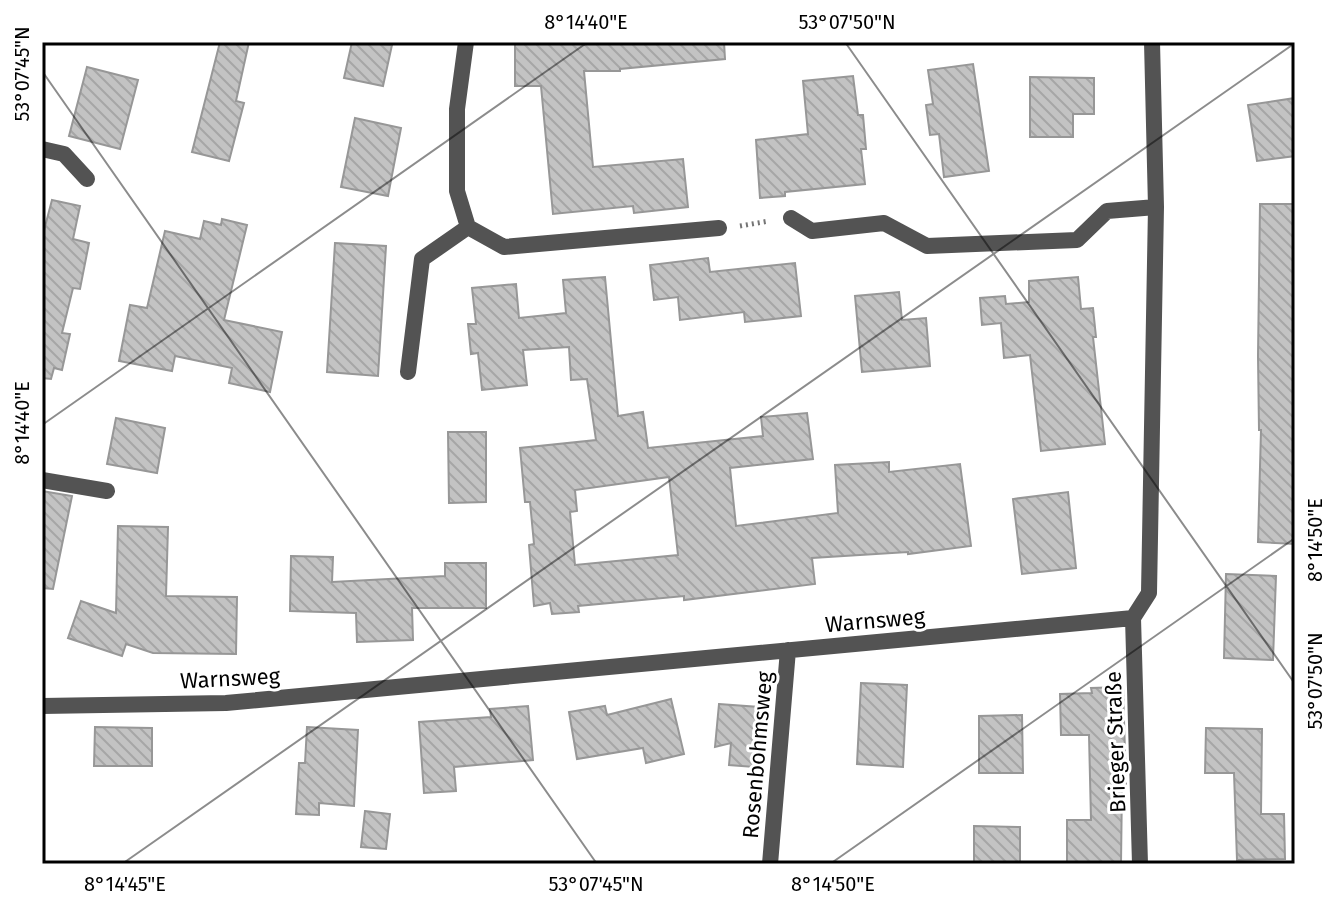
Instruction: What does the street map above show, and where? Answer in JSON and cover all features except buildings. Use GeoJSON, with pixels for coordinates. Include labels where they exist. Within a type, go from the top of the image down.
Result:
{"type":"FeatureCollection","features":[{"type":"Feature","properties":{"kind":"street"},"geometry":{"type":"LineString","coordinates":[[466,42],[457,109],[457,191],[468,227],[504,247],[719,228]]}},
{"type":"Feature","properties":{"kind":"street"},"geometry":{"type":"LineString","coordinates":[[1133,618],[1149,593],[1156,207],[1152,42]]}},
{"type":"Feature","properties":{"kind":"street"},"geometry":{"type":"LineString","coordinates":[[42,149],[64,154],[87,179]]}},
{"type":"Feature","properties":{"kind":"street"},"geometry":{"type":"LineString","coordinates":[[791,218],[812,231],[884,223],[927,246],[1077,240],[1107,211],[1156,207]]}},
{"type":"Feature","properties":{"kind":"street"},"geometry":{"type":"LineString","coordinates":[[408,372],[422,259],[468,227]]}},
{"type":"Feature","properties":{"kind":"street"},"geometry":{"type":"LineString","coordinates":[[42,480],[107,491]]}},
{"type":"Feature","properties":{"kind":"street","name":"Warnsweg"},"geometry":{"type":"LineString","coordinates":[[42,706],[226,703],[1133,618]]}},
{"type":"Feature","properties":{"kind":"street","name":"Brieger Straße"},"geometry":{"type":"LineString","coordinates":[[1133,618],[1140,864]]}},
{"type":"Feature","properties":{"kind":"street","name":"Rosenbohmsweg"},"geometry":{"type":"LineString","coordinates":[[770,864],[788,650]]}},
{"type":"Feature","properties":{"kind":"path"},"geometry":{"type":"LineString","coordinates":[[719,228],[791,218]]}}]}
